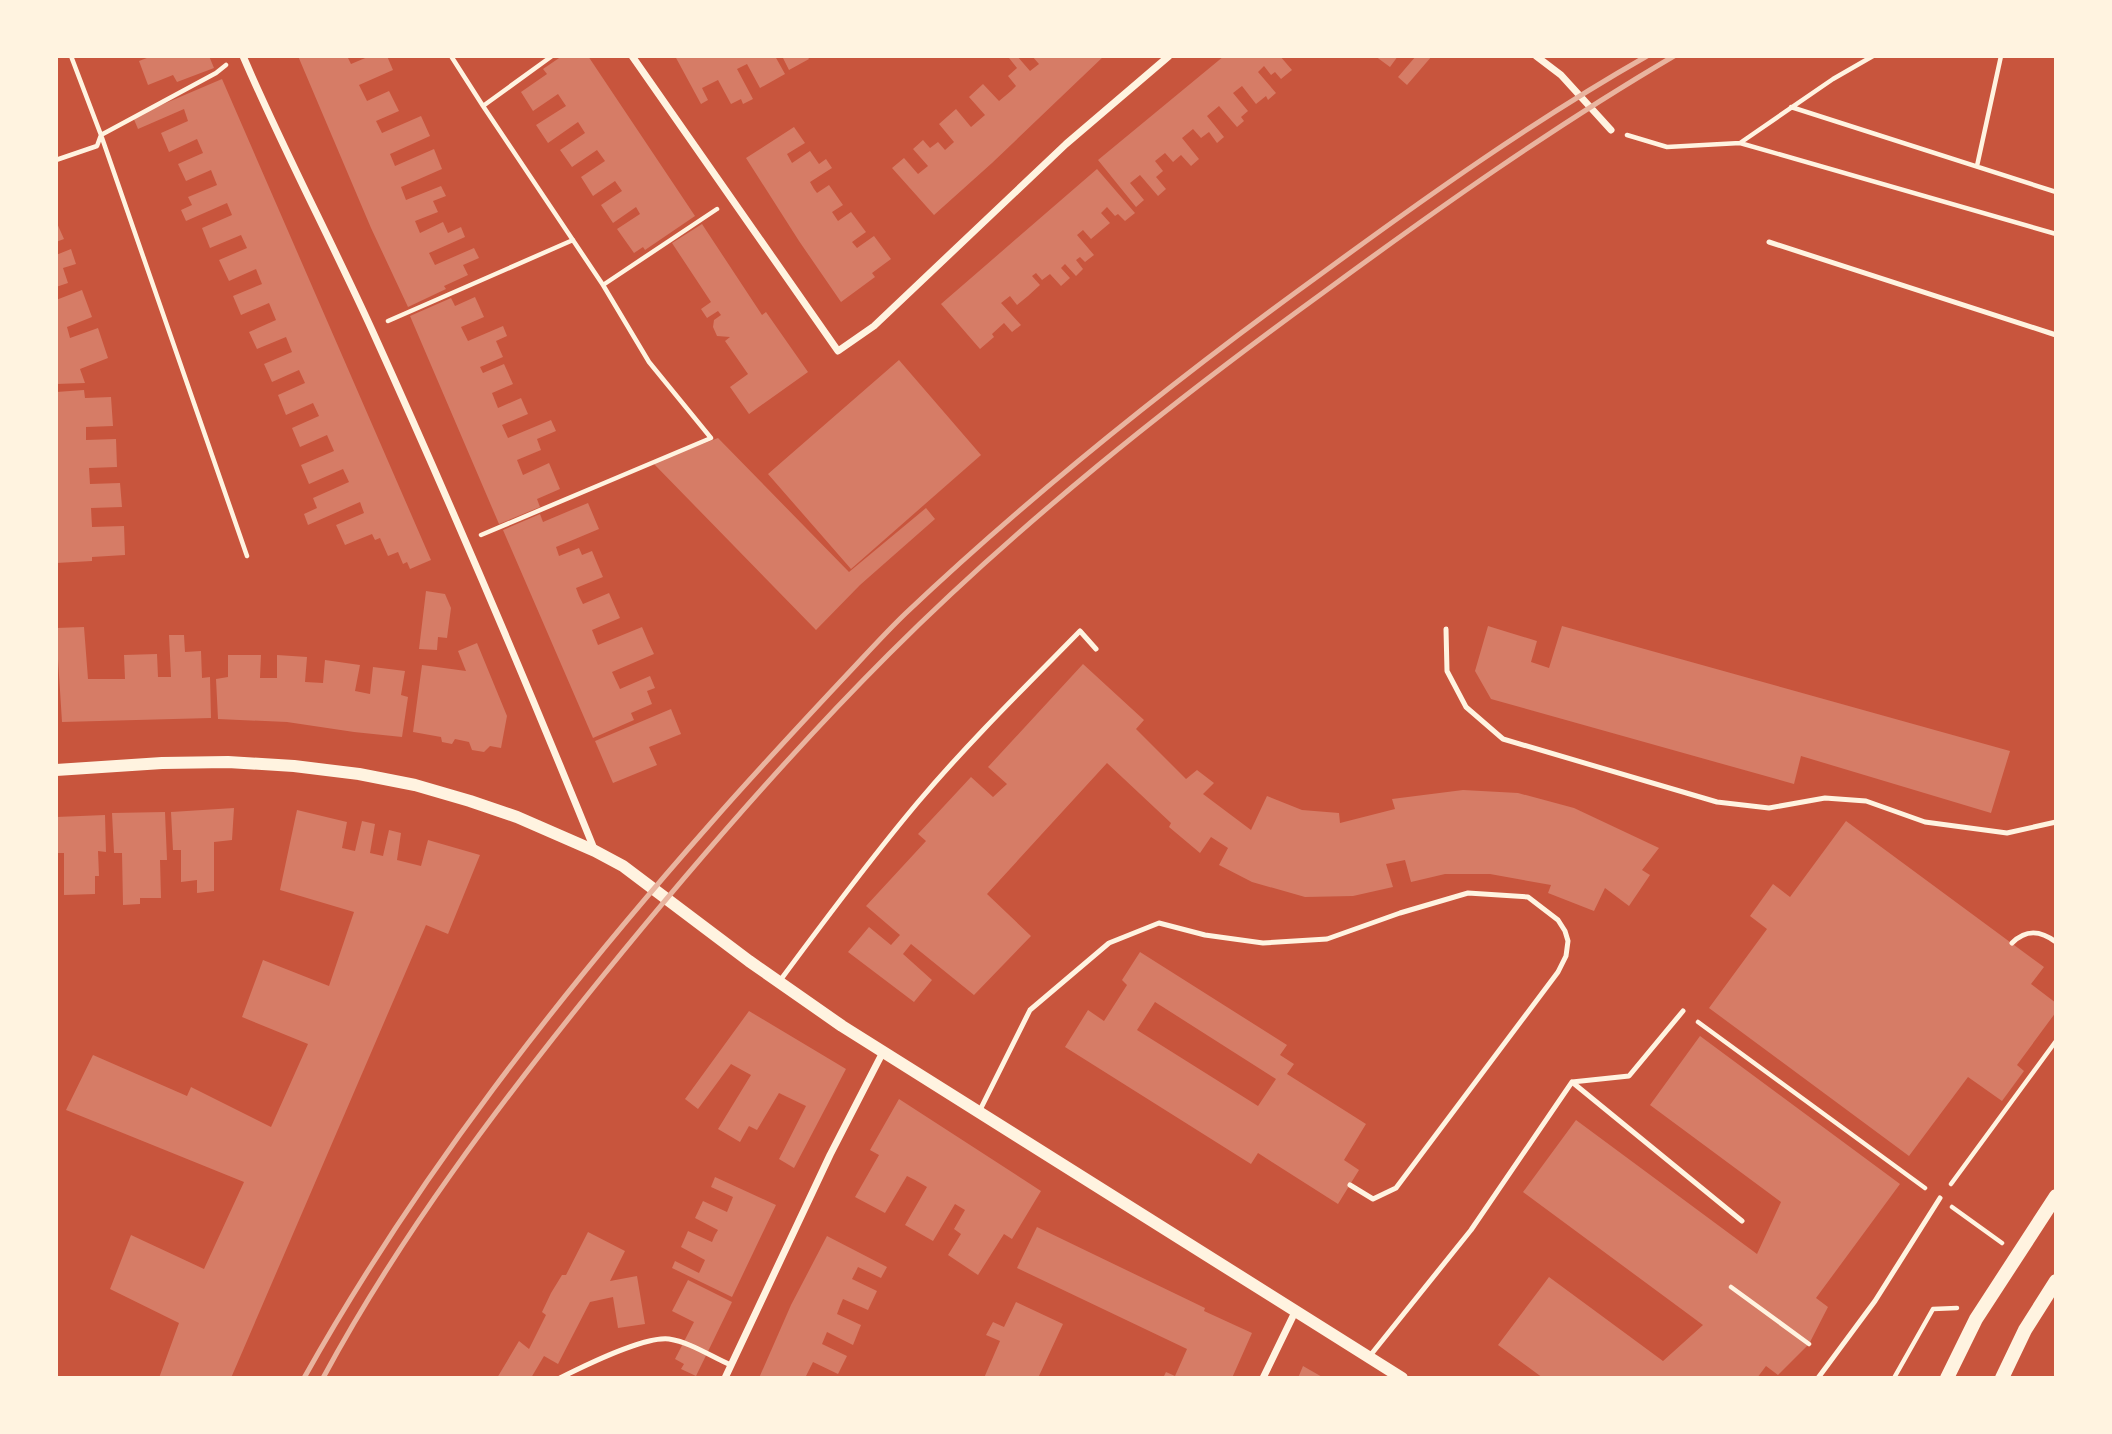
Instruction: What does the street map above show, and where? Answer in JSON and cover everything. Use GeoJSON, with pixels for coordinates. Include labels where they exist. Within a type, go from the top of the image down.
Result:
{"type":"FeatureCollection","features":[{"type":"Feature","properties":{"kind":"main road"},"geometry":{"type":"LineString","coordinates":[[1947,1378],[1983,1307],[2056,1196]]}},
{"type":"Feature","properties":{"kind":"main road"},"geometry":{"type":"LineString","coordinates":[[2002,1378],[2025,1330],[2056,1281]]}},
{"type":"Feature","properties":{"kind":"street"},"geometry":{"type":"LineString","coordinates":[[243,56],[280,142],[371,328],[537,707],[596,851]]}},
{"type":"Feature","properties":{"kind":"street"},"geometry":{"type":"LineString","coordinates":[[632,56],[838,351],[874,326],[1066,144],[1169,56]]}},
{"type":"Feature","properties":{"kind":"street"},"geometry":{"type":"LineString","coordinates":[[1536,56],[1561,75],[1611,130]]}},
{"type":"Feature","properties":{"kind":"street"},"geometry":{"type":"LineString","coordinates":[[56,770],[228,762],[359,774],[415,785],[470,801],[596,851],[623,866],[779,982],[883,1052],[1402,1378]]}},
{"type":"Feature","properties":{"kind":"street"},"geometry":{"type":"LineString","coordinates":[[725,1378],[830,1155],[883,1052]]}},
{"type":"Feature","properties":{"kind":"street"},"geometry":{"type":"LineString","coordinates":[[1264,1378],[1295,1312]]}},
{"type":"Feature","properties":{"kind":"lane"},"geometry":{"type":"LineString","coordinates":[[1769,242],[2056,335]]}},
{"type":"Feature","properties":{"kind":"lane"},"geometry":{"type":"LineString","coordinates":[[1446,629],[1447,671],[1466,707],[1503,739],[1717,802],[1769,808],[1825,797],[1866,801],[1925,822],[2007,833],[2056,822]]}},
{"type":"Feature","properties":{"kind":"lane"},"geometry":{"type":"LineString","coordinates":[[779,982],[834,906],[911,811],[988,725],[1080,631],[1096,649]]}},
{"type":"Feature","properties":{"kind":"lane"},"geometry":{"type":"LineString","coordinates":[[979,1112],[1030,1010],[1109,943],[1159,923],[1205,935],[1262,943],[1327,939],[1468,893],[1528,897],[1558,920],[1565,931],[1568,942],[1566,956],[1558,972],[1396,1188],[1373,1199],[1350,1185]]}},
{"type":"Feature","properties":{"kind":"lane"},"geometry":{"type":"LineString","coordinates":[[2012,943],[2021,935],[2032,932],[2044,934],[2056,942]]}},
{"type":"Feature","properties":{"kind":"lane"},"geometry":{"type":"LineString","coordinates":[[1369,1357],[1471,1230],[1572,1082],[1629,1076],[1683,1011]]}},
{"type":"Feature","properties":{"kind":"lane"},"geometry":{"type":"LineString","coordinates":[[1572,1082],[1742,1221]]}},
{"type":"Feature","properties":{"kind":"lane"},"geometry":{"type":"LineString","coordinates":[[1818,1378],[1875,1301],[1940,1198]]}},
{"type":"Feature","properties":{"kind":"lane"},"geometry":{"type":"LineString","coordinates":[[560,1378],[604,1357],[659,1339],[683,1343],[731,1365]]}},
{"type":"Feature","properties":{"kind":"path"},"geometry":{"type":"LineString","coordinates":[[71,56],[247,556]]}},
{"type":"Feature","properties":{"kind":"path"},"geometry":{"type":"LineString","coordinates":[[451,56],[603,285],[649,362],[710,438],[465,542]]}},
{"type":"Feature","properties":{"kind":"path"},"geometry":{"type":"LineString","coordinates":[[483,106],[552,56]]}},
{"type":"Feature","properties":{"kind":"path"},"geometry":{"type":"LineString","coordinates":[[1740,143],[1791,107],[1873,56]]}},
{"type":"Feature","properties":{"kind":"path"},"geometry":{"type":"LineString","coordinates":[[1977,166],[2001,56]]}},
{"type":"Feature","properties":{"kind":"path"},"geometry":{"type":"LineString","coordinates":[[56,160],[97,146],[101,135],[216,73],[226,64]]}},
{"type":"Feature","properties":{"kind":"path"},"geometry":{"type":"LineString","coordinates":[[1791,107],[2056,192]]}},
{"type":"Feature","properties":{"kind":"path"},"geometry":{"type":"LineString","coordinates":[[1611,130],[1667,147],[1740,143],[2056,234]]}},
{"type":"Feature","properties":{"kind":"path"},"geometry":{"type":"LineString","coordinates":[[603,285],[733,200]]}},
{"type":"Feature","properties":{"kind":"path"},"geometry":{"type":"LineString","coordinates":[[371,328],[573,240]]}},
{"type":"Feature","properties":{"kind":"path"},"geometry":{"type":"LineString","coordinates":[[1683,1011],[2017,1254]]}},
{"type":"Feature","properties":{"kind":"path"},"geometry":{"type":"LineString","coordinates":[[1940,1198],[2056,1041]]}},
{"type":"Feature","properties":{"kind":"path"},"geometry":{"type":"LineString","coordinates":[[1731,1287],[1809,1344]]}},
{"type":"Feature","properties":{"kind":"path"},"geometry":{"type":"LineString","coordinates":[[1894,1378],[1933,1308],[1983,1307]]}},
{"type":"Feature","properties":{"kind":"building"},"geometry":{"type":"Polygon","coordinates":[[[152,56],[209,56],[214,68],[177,82],[173,75],[148,85],[139,61],[152,56]]]}},
{"type":"Feature","properties":{"kind":"building"},"geometry":{"type":"Polygon","coordinates":[[[298,56],[347,56],[351,64],[370,56],[387,56],[393,70],[359,85],[367,101],[389,91],[399,111],[376,121],[382,133],[421,116],[430,136],[390,154],[395,166],[434,149],[442,169],[401,187],[406,200],[441,186],[446,196],[433,201],[438,212],[415,221],[420,233],[443,222],[448,233],[461,227],[465,237],[429,253],[435,265],[474,248],[479,258],[463,265],[468,275],[408,307],[371,228],[298,56]]]}},
{"type":"Feature","properties":{"kind":"building"},"geometry":{"type":"Polygon","coordinates":[[[562,56],[588,56],[695,216],[645,250],[643,247],[634,253],[617,229],[640,214],[636,207],[613,223],[601,205],[622,191],[615,181],[593,196],[581,177],[605,161],[597,150],[572,167],[560,150],[585,133],[578,122],[548,143],[536,125],[566,106],[558,94],[533,111],[521,92],[547,74],[543,69],[562,56]]]}},
{"type":"Feature","properties":{"kind":"building"},"geometry":{"type":"Polygon","coordinates":[[[675,56],[775,56],[785,74],[760,88],[747,64],[737,69],[753,99],[743,104],[741,99],[731,104],[718,80],[702,88],[708,100],[701,104],[675,56]]]}},
{"type":"Feature","properties":{"kind":"building"},"geometry":{"type":"Polygon","coordinates":[[[782,56],[807,56],[809,59],[789,70],[782,56]]]}},
{"type":"Feature","properties":{"kind":"building"},"geometry":{"type":"Polygon","coordinates":[[[1010,56],[1017,56],[1030,71],[1039,64],[1032,56],[1104,56],[934,215],[892,168],[904,158],[918,174],[928,166],[913,149],[923,140],[930,148],[938,142],[945,150],[954,142],[939,124],[956,109],[971,127],[985,115],[969,97],[983,84],[999,101],[1011,91],[1016,86],[1008,76],[1017,68],[1010,56]]]}},
{"type":"Feature","properties":{"kind":"building"},"geometry":{"type":"Polygon","coordinates":[[[1224,56],[1280,56],[1292,70],[1281,79],[1275,72],[1271,75],[1264,66],[1258,72],[1276,93],[1268,100],[1266,96],[1256,104],[1242,86],[1233,93],[1248,111],[1241,117],[1244,121],[1237,127],[1219,106],[1207,116],[1224,137],[1217,143],[1209,132],[1201,138],[1193,129],[1182,138],[1199,159],[1191,166],[1181,155],[1173,162],[1165,153],[1155,161],[1163,171],[1156,177],[1166,189],[1158,196],[1140,175],[1130,183],[1144,200],[1136,207],[1098,160],[1224,56]]]}},
{"type":"Feature","properties":{"kind":"building"},"geometry":{"type":"Polygon","coordinates":[[[1375,56],[1398,56],[1390,67],[1375,56]]]}},
{"type":"Feature","properties":{"kind":"building"},"geometry":{"type":"Polygon","coordinates":[[[1416,56],[1432,56],[1407,85],[1398,77],[1416,56]]]}},
{"type":"Feature","properties":{"kind":"building"},"geometry":{"type":"Polygon","coordinates":[[[222,79],[431,560],[410,569],[407,562],[403,564],[398,552],[388,556],[380,538],[375,540],[372,534],[345,545],[336,525],[364,513],[360,502],[308,525],[304,514],[317,508],[313,498],[349,482],[343,469],[309,484],[301,465],[334,451],[327,435],[300,447],[292,428],[319,416],[313,403],[286,415],[278,395],[305,383],[299,370],[272,382],[264,364],[292,352],[286,337],[257,349],[249,332],[276,320],[269,303],[241,315],[233,296],[262,284],[256,269],[229,281],[219,260],[247,248],[241,235],[210,248],[202,228],[232,215],[227,203],[186,221],[181,210],[192,205],[188,197],[217,185],[211,170],[186,181],[178,164],[203,153],[197,139],[169,152],[161,133],[188,121],[184,109],[138,129],[133,117],[222,79]]]}},
{"type":"Feature","properties":{"kind":"building"},"geometry":{"type":"Polygon","coordinates":[[[794,127],[805,143],[787,154],[792,163],[810,151],[819,164],[826,159],[832,168],[810,182],[814,189],[817,193],[829,185],[843,205],[832,212],[838,221],[851,212],[866,232],[852,242],[857,248],[874,236],[891,259],[872,273],[875,277],[841,302],[746,158],[794,127]]]}},
{"type":"Feature","properties":{"kind":"building"},"geometry":{"type":"Polygon","coordinates":[[[1097,169],[1135,213],[1125,221],[1118,214],[1115,216],[1107,207],[1101,213],[1110,223],[1091,239],[1083,230],[1077,235],[1094,255],[1085,262],[1080,257],[1076,260],[1083,269],[1076,276],[1065,264],[1061,268],[1070,278],[1061,286],[1050,274],[1042,280],[1036,273],[1032,276],[1040,285],[1028,296],[1017,305],[1010,296],[1001,303],[1021,325],[1012,332],[1004,323],[992,334],[994,337],[980,349],[941,304],[1097,169]]]}},
{"type":"Feature","properties":{"kind":"building"},"geometry":{"type":"Polygon","coordinates":[[[56,221],[64,239],[56,242],[56,221]]]}},
{"type":"Feature","properties":{"kind":"building"},"geometry":{"type":"Polygon","coordinates":[[[702,224],[762,315],[766,312],[808,372],[749,414],[730,387],[748,374],[725,341],[730,337],[717,336],[713,327],[714,320],[721,315],[718,311],[707,318],[701,309],[711,302],[672,243],[702,224]]]}},
{"type":"Feature","properties":{"kind":"building"},"geometry":{"type":"Polygon","coordinates":[[[71,249],[76,264],[63,268],[68,283],[56,287],[56,255],[71,249]]]}},
{"type":"Feature","properties":{"kind":"building"},"geometry":{"type":"Polygon","coordinates":[[[82,290],[92,317],[67,327],[70,338],[98,328],[108,358],[80,369],[85,383],[56,384],[56,300],[82,290]]]}},
{"type":"Feature","properties":{"kind":"building"},"geometry":{"type":"Polygon","coordinates":[[[475,297],[484,317],[461,327],[468,341],[503,326],[507,336],[496,341],[503,357],[480,367],[483,373],[504,364],[513,384],[492,393],[498,408],[521,398],[528,414],[502,425],[508,438],[551,420],[556,431],[537,439],[541,450],[517,460],[523,475],[549,463],[560,489],[537,499],[540,507],[499,524],[410,316],[451,298],[455,306],[475,297]]]}},
{"type":"Feature","properties":{"kind":"building"},"geometry":{"type":"Polygon","coordinates":[[[899,360],[981,455],[851,569],[768,474],[899,360]]]}},
{"type":"Feature","properties":{"kind":"building"},"geometry":{"type":"Polygon","coordinates":[[[84,390],[85,398],[111,397],[113,426],[86,427],[86,440],[116,439],[117,467],[89,468],[90,484],[120,483],[122,507],[91,508],[92,527],[124,526],[125,555],[92,557],[92,561],[56,563],[56,392],[84,390]]]}},
{"type":"Feature","properties":{"kind":"building"},"geometry":{"type":"Polygon","coordinates":[[[718,438],[849,572],[926,508],[935,519],[860,585],[816,630],[653,463],[718,438]]]}},
{"type":"Feature","properties":{"kind":"building"},"geometry":{"type":"Polygon","coordinates":[[[588,503],[599,529],[556,547],[559,556],[579,548],[582,555],[592,551],[603,577],[576,588],[579,596],[583,604],[609,593],[620,618],[592,630],[598,645],[642,627],[654,654],[612,672],[620,689],[650,676],[655,688],[647,691],[652,704],[631,713],[634,720],[593,738],[503,530],[540,514],[543,522],[588,503]]]}},
{"type":"Feature","properties":{"kind":"building"},"geometry":{"type":"Polygon","coordinates":[[[426,591],[445,594],[451,608],[447,638],[438,637],[437,650],[419,649],[426,591]]]}},
{"type":"Feature","properties":{"kind":"building"},"geometry":{"type":"Polygon","coordinates":[[[1488,626],[1537,641],[1531,662],[1549,668],[1562,626],[2010,751],[1991,813],[1801,756],[1794,784],[1491,699],[1475,671],[1488,626]]]}},
{"type":"Feature","properties":{"kind":"building"},"geometry":{"type":"Polygon","coordinates":[[[84,627],[88,679],[125,679],[124,655],[157,654],[158,677],[171,677],[169,635],[184,635],[185,652],[201,651],[202,678],[210,677],[211,718],[62,722],[56,628],[84,627]]]}},
{"type":"Feature","properties":{"kind":"building"},"geometry":{"type":"Polygon","coordinates":[[[477,643],[507,716],[501,748],[490,746],[484,752],[472,750],[469,742],[455,739],[452,744],[442,742],[441,737],[413,732],[422,665],[466,671],[458,651],[477,643]]]}},
{"type":"Feature","properties":{"kind":"building"},"geometry":{"type":"Polygon","coordinates":[[[228,655],[261,655],[260,678],[277,678],[277,655],[307,657],[305,682],[323,683],[325,660],[360,665],[355,691],[370,694],[373,667],[405,671],[401,695],[408,697],[402,737],[287,722],[218,719],[216,679],[228,677],[228,655]]]}},
{"type":"Feature","properties":{"kind":"building"},"geometry":{"type":"Polygon","coordinates":[[[1083,664],[1144,720],[1136,729],[1186,779],[1197,770],[1214,783],[1203,794],[1251,830],[1267,796],[1302,810],[1339,813],[1340,823],[1395,809],[1392,799],[1463,790],[1518,793],[1574,808],[1659,848],[1642,870],[1650,875],[1629,906],[1605,888],[1594,911],[1548,893],[1551,885],[1490,874],[1445,874],[1411,882],[1405,860],[1386,864],[1393,887],[1353,896],[1305,897],[1252,882],[1219,865],[1228,848],[1211,837],[1200,853],[1169,827],[1171,823],[1107,763],[987,894],[1031,936],[974,995],[911,944],[903,954],[932,980],[914,1002],[848,952],[869,927],[891,945],[900,935],[866,906],[926,841],[918,834],[971,777],[993,797],[1007,784],[988,767],[1083,664]]]}},
{"type":"Feature","properties":{"kind":"building"},"geometry":{"type":"Polygon","coordinates":[[[671,709],[681,734],[649,747],[657,765],[613,783],[595,741],[671,709]]]}},
{"type":"Feature","properties":{"kind":"building"},"geometry":{"type":"Polygon","coordinates":[[[234,808],[232,840],[214,842],[214,891],[197,893],[197,880],[181,882],[181,850],[173,850],[171,812],[234,808]]]}},
{"type":"Feature","properties":{"kind":"building"},"geometry":{"type":"Polygon","coordinates":[[[297,810],[347,822],[342,848],[355,851],[362,821],[375,824],[370,853],[383,856],[389,830],[401,833],[397,860],[421,866],[428,840],[480,855],[448,934],[426,925],[231,1378],[159,1378],[179,1323],[110,1289],[131,1235],[204,1269],[244,1182],[66,1110],[93,1055],[187,1096],[191,1087],[271,1127],[308,1044],[242,1017],[263,960],[329,986],[354,912],[280,890],[297,810]]]}},
{"type":"Feature","properties":{"kind":"building"},"geometry":{"type":"Polygon","coordinates":[[[165,812],[167,860],[160,860],[161,898],[140,898],[140,904],[123,905],[122,853],[114,853],[112,813],[165,812]]]}},
{"type":"Feature","properties":{"kind":"building"},"geometry":{"type":"Polygon","coordinates":[[[105,815],[106,852],[98,851],[99,876],[95,876],[95,894],[64,895],[64,853],[56,853],[56,817],[105,815]]]}},
{"type":"Feature","properties":{"kind":"building"},"geometry":{"type":"Polygon","coordinates":[[[1846,821],[2044,967],[2031,984],[2056,1003],[2056,1012],[2017,1065],[2024,1071],[2002,1101],[1968,1077],[1909,1156],[1709,1008],[1767,929],[1750,916],[1773,884],[1790,897],[1846,821]]]}},
{"type":"Feature","properties":{"kind":"building"},"geometry":{"type":"Polygon","coordinates":[[[1140,952],[1287,1045],[1280,1055],[1294,1064],[1287,1074],[1366,1124],[1344,1160],[1359,1170],[1338,1204],[1258,1153],[1251,1164],[1065,1047],[1088,1010],[1104,1021],[1127,985],[1122,980],[1140,952]],[[1155,1002],[1137,1030],[1258,1106],[1276,1079],[1155,1002]]]}},
{"type":"Feature","properties":{"kind":"building"},"geometry":{"type":"Polygon","coordinates":[[[749,1011],[846,1069],[794,1168],[779,1159],[806,1106],[779,1093],[757,1130],[749,1126],[740,1142],[718,1129],[751,1075],[731,1064],[698,1109],[685,1099],[749,1011]]]}},
{"type":"Feature","properties":{"kind":"building"},"geometry":{"type":"Polygon","coordinates":[[[1700,1036],[1900,1184],[1816,1298],[1828,1307],[1809,1344],[1778,1375],[1766,1366],[1757,1378],[1543,1378],[1498,1345],[1549,1277],[1663,1361],[1703,1325],[1523,1192],[1576,1120],[1757,1254],[1781,1202],[1650,1105],[1700,1036]]]}},
{"type":"Feature","properties":{"kind":"building"},"geometry":{"type":"Polygon","coordinates":[[[899,1099],[1041,1191],[1012,1239],[1004,1234],[978,1275],[948,1255],[961,1234],[954,1229],[965,1210],[955,1204],[933,1241],[905,1225],[927,1187],[915,1180],[907,1176],[885,1213],[855,1197],[879,1155],[870,1150],[899,1099]]]}},
{"type":"Feature","properties":{"kind":"building"},"geometry":{"type":"Polygon","coordinates":[[[715,1177],[776,1205],[732,1297],[672,1268],[675,1261],[699,1273],[705,1260],[681,1247],[688,1231],[712,1242],[718,1230],[695,1218],[703,1201],[727,1212],[733,1197],[711,1187],[715,1177]]]}},
{"type":"Feature","properties":{"kind":"building"},"geometry":{"type":"Polygon","coordinates":[[[1037,1227],[1252,1333],[1232,1378],[1163,1378],[1166,1372],[1175,1376],[1187,1349],[1017,1268],[1037,1227]]]}},
{"type":"Feature","properties":{"kind":"building"},"geometry":{"type":"Polygon","coordinates":[[[588,1232],[625,1251],[610,1281],[637,1276],[645,1324],[618,1328],[613,1297],[590,1302],[558,1364],[544,1356],[531,1378],[497,1378],[519,1341],[529,1349],[546,1315],[542,1312],[551,1293],[562,1275],[566,1275],[588,1232]]]}},
{"type":"Feature","properties":{"kind":"building"},"geometry":{"type":"Polygon","coordinates":[[[827,1236],[887,1267],[881,1278],[858,1267],[852,1279],[877,1291],[868,1310],[843,1299],[837,1314],[861,1325],[853,1345],[827,1332],[822,1344],[847,1356],[838,1374],[813,1362],[806,1376],[811,1378],[759,1378],[791,1305],[827,1236]]]}},
{"type":"Feature","properties":{"kind":"building"},"geometry":{"type":"Polygon","coordinates":[[[688,1280],[732,1302],[696,1376],[681,1369],[684,1364],[675,1359],[694,1322],[672,1311],[688,1280]]]}},
{"type":"Feature","properties":{"kind":"building"},"geometry":{"type":"Polygon","coordinates":[[[1016,1302],[1063,1324],[1038,1378],[984,1378],[1000,1341],[986,1335],[993,1322],[1004,1327],[1016,1302]]]}},
{"type":"Feature","properties":{"kind":"building"},"geometry":{"type":"Polygon","coordinates":[[[1303,1366],[1324,1378],[1298,1378],[1303,1366]]]}},
{"type":"Feature","properties":{"kind":"railway"},"geometry":{"type":"LineString","coordinates":[[304,1378],[393,1231],[492,1090],[545,1021],[711,823],[897,621],[1056,479],[1213,354],[1440,188],[1563,107],[1647,56]]}},
{"type":"Feature","properties":{"kind":"railway"},"geometry":{"type":"LineString","coordinates":[[323,1378],[418,1222],[526,1073],[706,852],[777,771],[889,654],[1045,510],[1210,377],[1452,200],[1584,111],[1674,56]]}}]}
